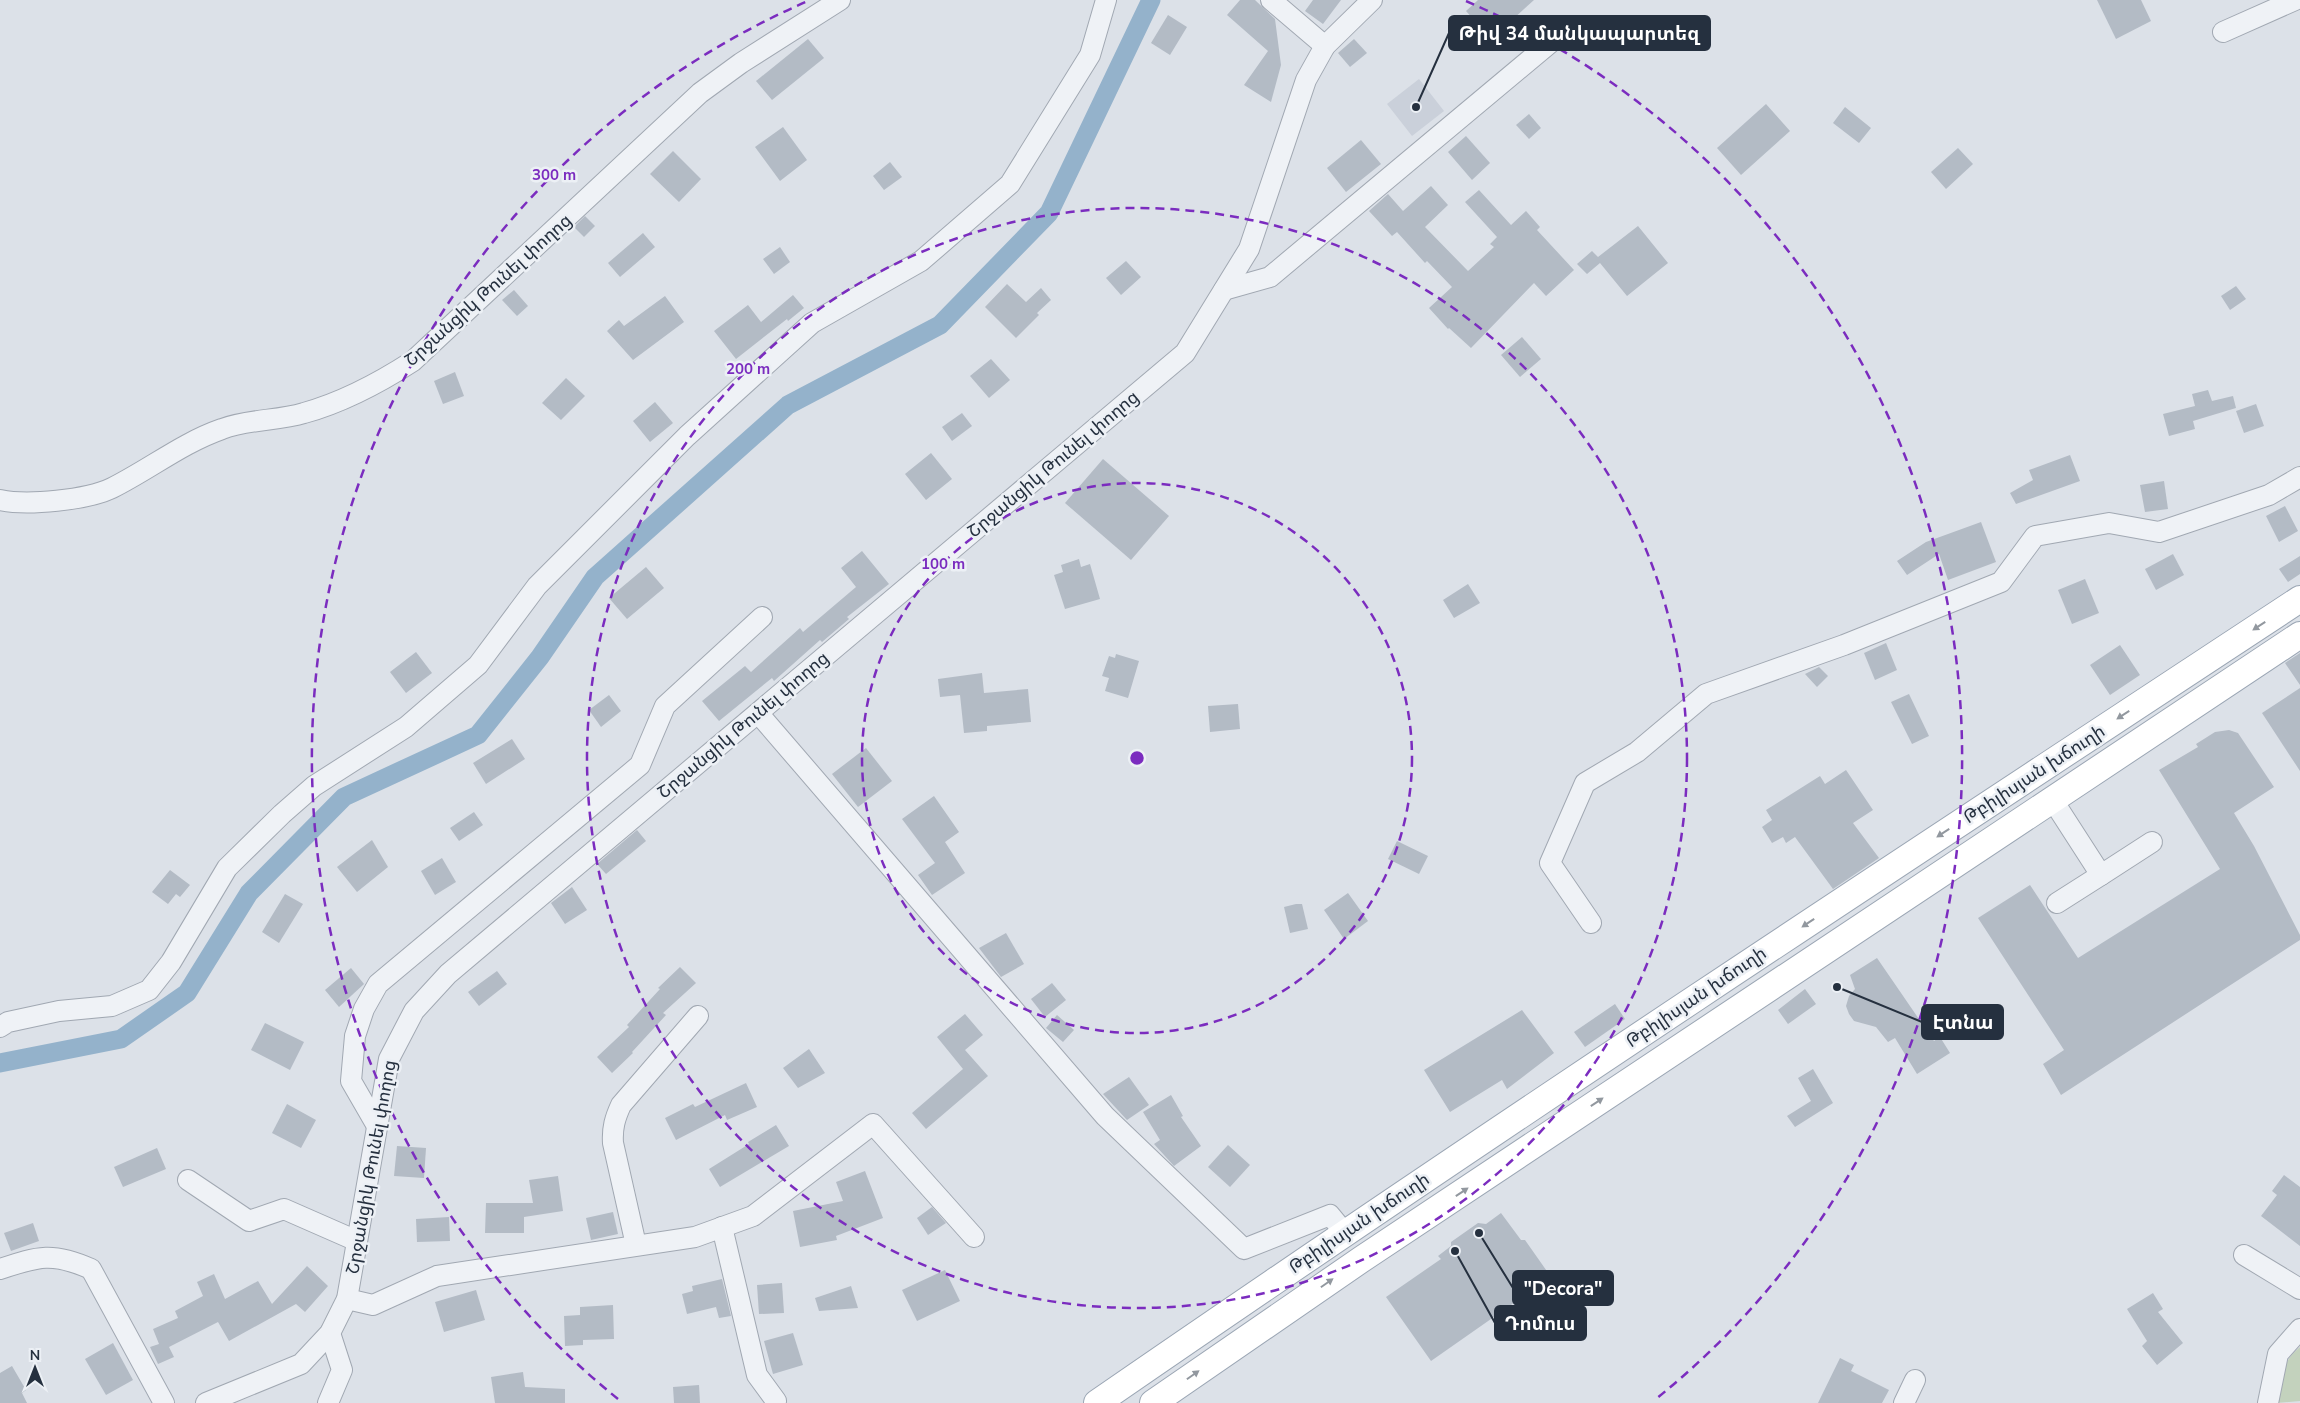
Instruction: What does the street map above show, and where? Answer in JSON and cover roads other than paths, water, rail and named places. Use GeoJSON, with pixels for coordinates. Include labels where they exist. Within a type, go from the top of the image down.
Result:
{"type":"FeatureCollection","features":[{"type":"Feature","properties":{"kind":"main road","name":"Թբիլիսյան խճուղի"},"geometry":{"type":"LineString","coordinates":[[1097,1403],[1344,1232],[1897,863],[2300,599]]}},
{"type":"Feature","properties":{"kind":"main road","name":"Թբիլիսյան խճուղի"},"geometry":{"type":"LineString","coordinates":[[1153,1403],[1362,1259],[2300,635]]}},
{"type":"Feature","properties":{"kind":"street","name":"Շրջանցիկ Թունել փողոց"},"geometry":{"type":"LineString","coordinates":[[0,500],[9,502],[56,502],[110,489],[193,440],[225,427],[304,414],[347,398],[379,383],[413,361],[700,93],[741,63],[840,0]]}},
{"type":"Feature","properties":{"kind":"street"},"geometry":{"type":"LineString","coordinates":[[0,1027],[8,1022],[59,1011],[112,1006],[149,990],[171,962],[227,868],[282,814],[314,786],[406,726],[478,664],[537,586],[687,436],[812,323],[921,261],[1010,184],[1090,55],[1106,0]]}},
{"type":"Feature","properties":{"kind":"street"},"geometry":{"type":"LineString","coordinates":[[1271,0],[1325,46]]}},
{"type":"Feature","properties":{"kind":"street","name":"Շրջանցիկ Թունել փողոց"},"geometry":{"type":"LineString","coordinates":[[206,1403],[301,1364],[330,1333],[347,1299],[389,1059],[414,1011],[448,974],[1185,353],[1249,249],[1306,80],[1325,46],[1372,0]]}},
{"type":"Feature","properties":{"kind":"street"},"geometry":{"type":"LineString","coordinates":[[2223,32],[2295,0]]}},
{"type":"Feature","properties":{"kind":"street"},"geometry":{"type":"LineString","coordinates":[[1224,290],[1270,277],[1568,27]]}},
{"type":"Feature","properties":{"kind":"street"},"geometry":{"type":"LineString","coordinates":[[1591,923],[1550,863],[1585,783],[1637,752],[1706,694],[1844,645],[2001,582],[2035,536],[2109,523],[2159,532],[2269,494],[2300,477]]}},
{"type":"Feature","properties":{"kind":"street"},"geometry":{"type":"LineString","coordinates":[[377,1126],[351,1081],[355,1036],[364,1009],[378,984],[640,765],[665,706],[762,617]]}},
{"type":"Feature","properties":{"kind":"street"},"geometry":{"type":"LineString","coordinates":[[758,713],[1105,1116],[1244,1249],[1330,1215],[1344,1232]]}},
{"type":"Feature","properties":{"kind":"street"},"geometry":{"type":"LineString","coordinates":[[2052,800],[2101,875]]}},
{"type":"Feature","properties":{"kind":"street"},"geometry":{"type":"LineString","coordinates":[[2057,903],[2152,842]]}},
{"type":"Feature","properties":{"kind":"street"},"geometry":{"type":"LineString","coordinates":[[636,1245],[613,1143],[612,1130],[615,1116],[621,1105],[698,1016]]}},
{"type":"Feature","properties":{"kind":"street"},"geometry":{"type":"LineString","coordinates":[[347,1299],[373,1305],[437,1276],[695,1237],[753,1216],[873,1124],[974,1237]]}},
{"type":"Feature","properties":{"kind":"street"},"geometry":{"type":"LineString","coordinates":[[188,1180],[249,1221],[284,1208],[357,1241]]}},
{"type":"Feature","properties":{"kind":"street"},"geometry":{"type":"LineString","coordinates":[[722,1227],[757,1375],[776,1402]]}},
{"type":"Feature","properties":{"kind":"street"},"geometry":{"type":"LineString","coordinates":[[2244,1255],[2300,1289]]}},
{"type":"Feature","properties":{"kind":"street"},"geometry":{"type":"LineString","coordinates":[[0,1269],[35,1257],[68,1259],[91,1269],[164,1403]]}},
{"type":"Feature","properties":{"kind":"street"},"geometry":{"type":"LineString","coordinates":[[2268,1403],[2278,1354],[2289,1339],[2300,1329]]}},
{"type":"Feature","properties":{"kind":"street"},"geometry":{"type":"LineString","coordinates":[[328,1403],[342,1370],[330,1333]]}},
{"type":"Feature","properties":{"kind":"street"},"geometry":{"type":"LineString","coordinates":[[1904,1403],[1915,1380]]}},
{"type":"Feature","properties":{"kind":"waterway"},"geometry":{"type":"LineString","coordinates":[[0,1063],[121,1039],[187,993],[249,893],[344,797],[478,735],[540,657],[595,577],[788,405],[940,325],[1049,213],[1151,0]]}},
{"type":"Feature","properties":{"kind":"place","name":"Թիվ 34 մանկապարտեզ"},"geometry":{"type":"Point","coordinates":[1416,107]}},
{"type":"Feature","properties":{"kind":"place","name":"Էտնա"},"geometry":{"type":"Point","coordinates":[1837,987]}},
{"type":"Feature","properties":{"kind":"place","name":"\"Decora\""},"geometry":{"type":"Point","coordinates":[1479,1233]}},
{"type":"Feature","properties":{"kind":"place","name":"Դոմուս"},"geometry":{"type":"Point","coordinates":[1455,1251]}}]}
